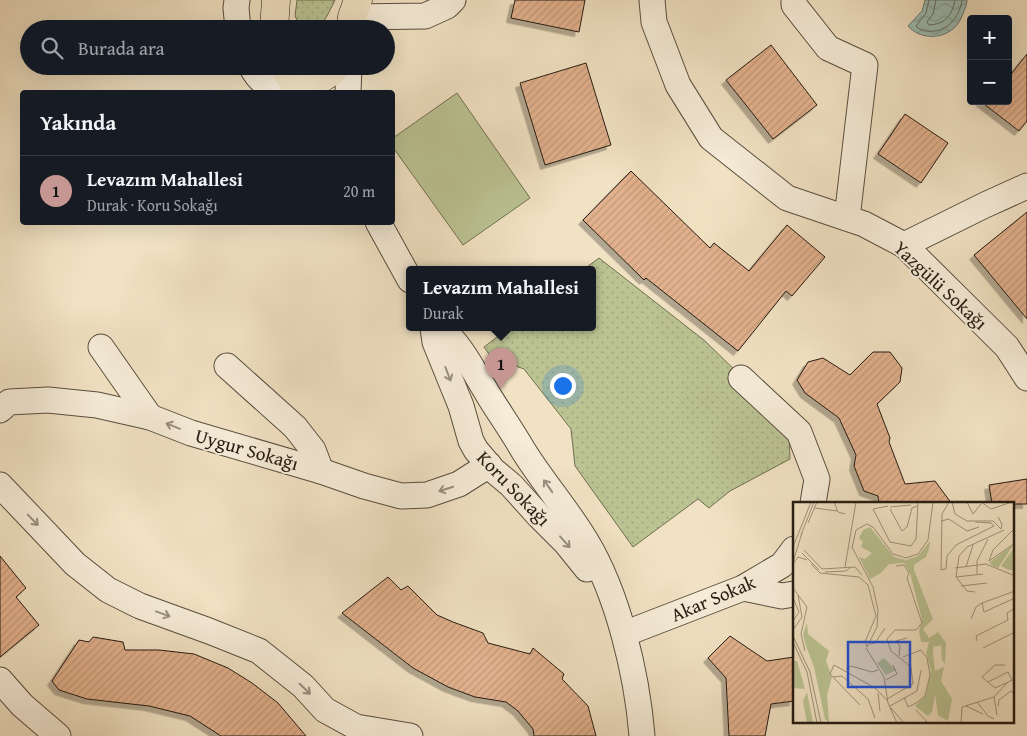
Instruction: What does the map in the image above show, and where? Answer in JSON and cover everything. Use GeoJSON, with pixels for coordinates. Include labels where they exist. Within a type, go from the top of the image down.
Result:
{"type":"FeatureCollection","features":[{"type":"Feature","properties":{"kind":"main road"},"geometry":{"type":"LineString","coordinates":[[275,20],[276,0]]}},
{"type":"Feature","properties":{"kind":"main road"},"geometry":{"type":"LineString","coordinates":[[293,82],[320,78],[326,75]]}},
{"type":"Feature","properties":{"kind":"street"},"geometry":{"type":"LineString","coordinates":[[237,0],[237,20]]}},
{"type":"Feature","properties":{"kind":"street"},"geometry":{"type":"LineString","coordinates":[[351,19],[425,16],[447,6],[453,0]]}},
{"type":"Feature","properties":{"kind":"street","name":"Yazgülü Sokağı"},"geometry":{"type":"LineString","coordinates":[[652,0],[654,22],[678,85],[711,138],[788,198],[864,224],[904,246],[1007,347],[1027,378]]}},
{"type":"Feature","properties":{"kind":"street"},"geometry":{"type":"LineString","coordinates":[[794,0],[794,5],[828,48],[865,65],[847,218]]}},
{"type":"Feature","properties":{"kind":"street"},"geometry":{"type":"LineString","coordinates":[[256,75],[269,87],[284,90]]}},
{"type":"Feature","properties":{"kind":"street"},"geometry":{"type":"LineString","coordinates":[[348,90],[349,75]]}},
{"type":"Feature","properties":{"kind":"street"},"geometry":{"type":"LineString","coordinates":[[904,246],[1027,186]]}},
{"type":"Feature","properties":{"kind":"street"},"geometry":{"type":"LineString","coordinates":[[380,225],[406,273]]}},
{"type":"Feature","properties":{"kind":"street","name":"Koru Sokağı"},"geometry":{"type":"LineString","coordinates":[[433,331],[461,406],[471,441],[476,450],[491,468],[512,485],[539,516],[566,542],[614,604]]}},
{"type":"Feature","properties":{"kind":"street","name":"Koru Sokağı"},"geometry":{"type":"LineString","coordinates":[[445,331],[450,335],[469,363],[524,452],[586,541],[602,573],[624,634],[634,682],[642,736]]}},
{"type":"Feature","properties":{"kind":"street"},"geometry":{"type":"LineString","coordinates":[[101,347],[150,417]]}},
{"type":"Feature","properties":{"kind":"street"},"geometry":{"type":"LineString","coordinates":[[227,366],[295,427],[313,450],[321,471]]}},
{"type":"Feature","properties":{"kind":"street"},"geometry":{"type":"LineString","coordinates":[[741,378],[799,432],[817,479],[812,502]]}},
{"type":"Feature","properties":{"kind":"street","name":"Uygur Sokağı"},"geometry":{"type":"LineString","coordinates":[[3,402],[48,400],[98,405],[150,417],[191,433],[401,496],[427,495],[459,484],[491,468]]}},
{"type":"Feature","properties":{"kind":"street"},"geometry":{"type":"LineString","coordinates":[[469,433],[482,422],[502,416]]}},
{"type":"Feature","properties":{"kind":"street"},"geometry":{"type":"LineString","coordinates":[[491,468],[515,461],[524,452]]}},
{"type":"Feature","properties":{"kind":"street"},"geometry":{"type":"LineString","coordinates":[[0,485],[75,564],[108,590],[140,606],[259,651],[303,686],[325,710],[356,726],[410,736]]}},
{"type":"Feature","properties":{"kind":"street","name":"Akar Sokak"},"geometry":{"type":"LineString","coordinates":[[624,634],[743,588],[782,565],[793,550]]}},
{"type":"Feature","properties":{"kind":"street"},"geometry":{"type":"LineString","coordinates":[[743,588],[782,596],[793,594]]}},
{"type":"Feature","properties":{"kind":"street"},"geometry":{"type":"LineString","coordinates":[[0,680],[22,705],[58,736]]}},
{"type":"Feature","properties":{"kind":"green space"},"geometry":{"type":"Polygon","coordinates":[[[297,0],[335,0],[324,20],[297,20],[295,16],[297,0]]]}},
{"type":"Feature","properties":{"kind":"green space"},"geometry":{"type":"Polygon","coordinates":[[[457,93],[530,198],[463,245],[395,150],[395,137],[457,93]]]}},
{"type":"Feature","properties":{"kind":"green space"},"geometry":{"type":"Polygon","coordinates":[[[599,258],[705,341],[749,384],[789,430],[790,459],[730,491],[709,508],[698,499],[633,547],[575,466],[571,429],[524,369],[491,357],[484,347],[505,331],[596,331],[596,266],[588,266],[599,258]]]}},
{"type":"Feature","properties":{"kind":"water"},"geometry":{"type":"Polygon","coordinates":[[[925,0],[967,0],[959,22],[949,32],[937,36],[924,36],[908,26],[922,11],[925,0]]]}},
{"type":"Feature","properties":{"kind":"building"},"geometry":{"type":"Polygon","coordinates":[[[515,0],[585,0],[579,32],[511,18],[515,0]]]}},
{"type":"Feature","properties":{"kind":"building"},"geometry":{"type":"Polygon","coordinates":[[[771,45],[817,105],[773,139],[726,80],[771,45]]]}},
{"type":"Feature","properties":{"kind":"building"},"geometry":{"type":"Polygon","coordinates":[[[1027,54],[1027,121],[1019,131],[985,105],[1012,105],[1012,73],[1027,54]]]}},
{"type":"Feature","properties":{"kind":"building"},"geometry":{"type":"Polygon","coordinates":[[[586,63],[611,145],[545,165],[520,83],[586,63]]]}},
{"type":"Feature","properties":{"kind":"building"},"geometry":{"type":"Polygon","coordinates":[[[905,114],[948,143],[921,183],[878,154],[905,114]]]}},
{"type":"Feature","properties":{"kind":"building"},"geometry":{"type":"Polygon","coordinates":[[[631,171],[710,248],[714,243],[749,271],[787,225],[825,257],[792,296],[786,291],[738,351],[646,278],[644,280],[583,220],[631,171]]]}},
{"type":"Feature","properties":{"kind":"building"},"geometry":{"type":"Polygon","coordinates":[[[1027,212],[1027,319],[974,255],[1027,212]]]}},
{"type":"Feature","properties":{"kind":"building"},"geometry":{"type":"Polygon","coordinates":[[[873,352],[890,352],[902,368],[900,382],[877,404],[905,484],[935,481],[951,502],[879,502],[878,496],[864,491],[854,466],[856,455],[839,418],[805,393],[797,380],[808,362],[823,358],[850,375],[873,352]]]}},
{"type":"Feature","properties":{"kind":"building"},"geometry":{"type":"Polygon","coordinates":[[[1027,479],[1027,504],[992,502],[989,485],[1027,479]]]}},
{"type":"Feature","properties":{"kind":"building"},"geometry":{"type":"Polygon","coordinates":[[[0,556],[26,588],[16,597],[39,625],[0,657],[0,556]]]}},
{"type":"Feature","properties":{"kind":"building"},"geometry":{"type":"Polygon","coordinates":[[[388,577],[401,590],[408,586],[437,615],[483,633],[488,643],[530,654],[533,648],[564,674],[562,679],[588,706],[596,736],[534,736],[533,729],[518,711],[506,702],[475,697],[448,687],[413,668],[342,613],[388,577]]]}},
{"type":"Feature","properties":{"kind":"building"},"geometry":{"type":"Polygon","coordinates":[[[730,636],[767,661],[793,657],[793,701],[771,704],[765,736],[729,736],[726,678],[708,658],[730,636]]]}},
{"type":"Feature","properties":{"kind":"building"},"geometry":{"type":"Polygon","coordinates":[[[93,637],[123,642],[125,650],[159,650],[194,654],[228,668],[278,703],[306,736],[221,736],[190,716],[149,706],[87,699],[59,690],[52,681],[79,640],[89,642],[93,637]]]}},
{"type":"Feature","properties":{"kind":"place","name":"Levazım Mahallesi"},"geometry":{"type":"Point","coordinates":[501,389]}}]}
